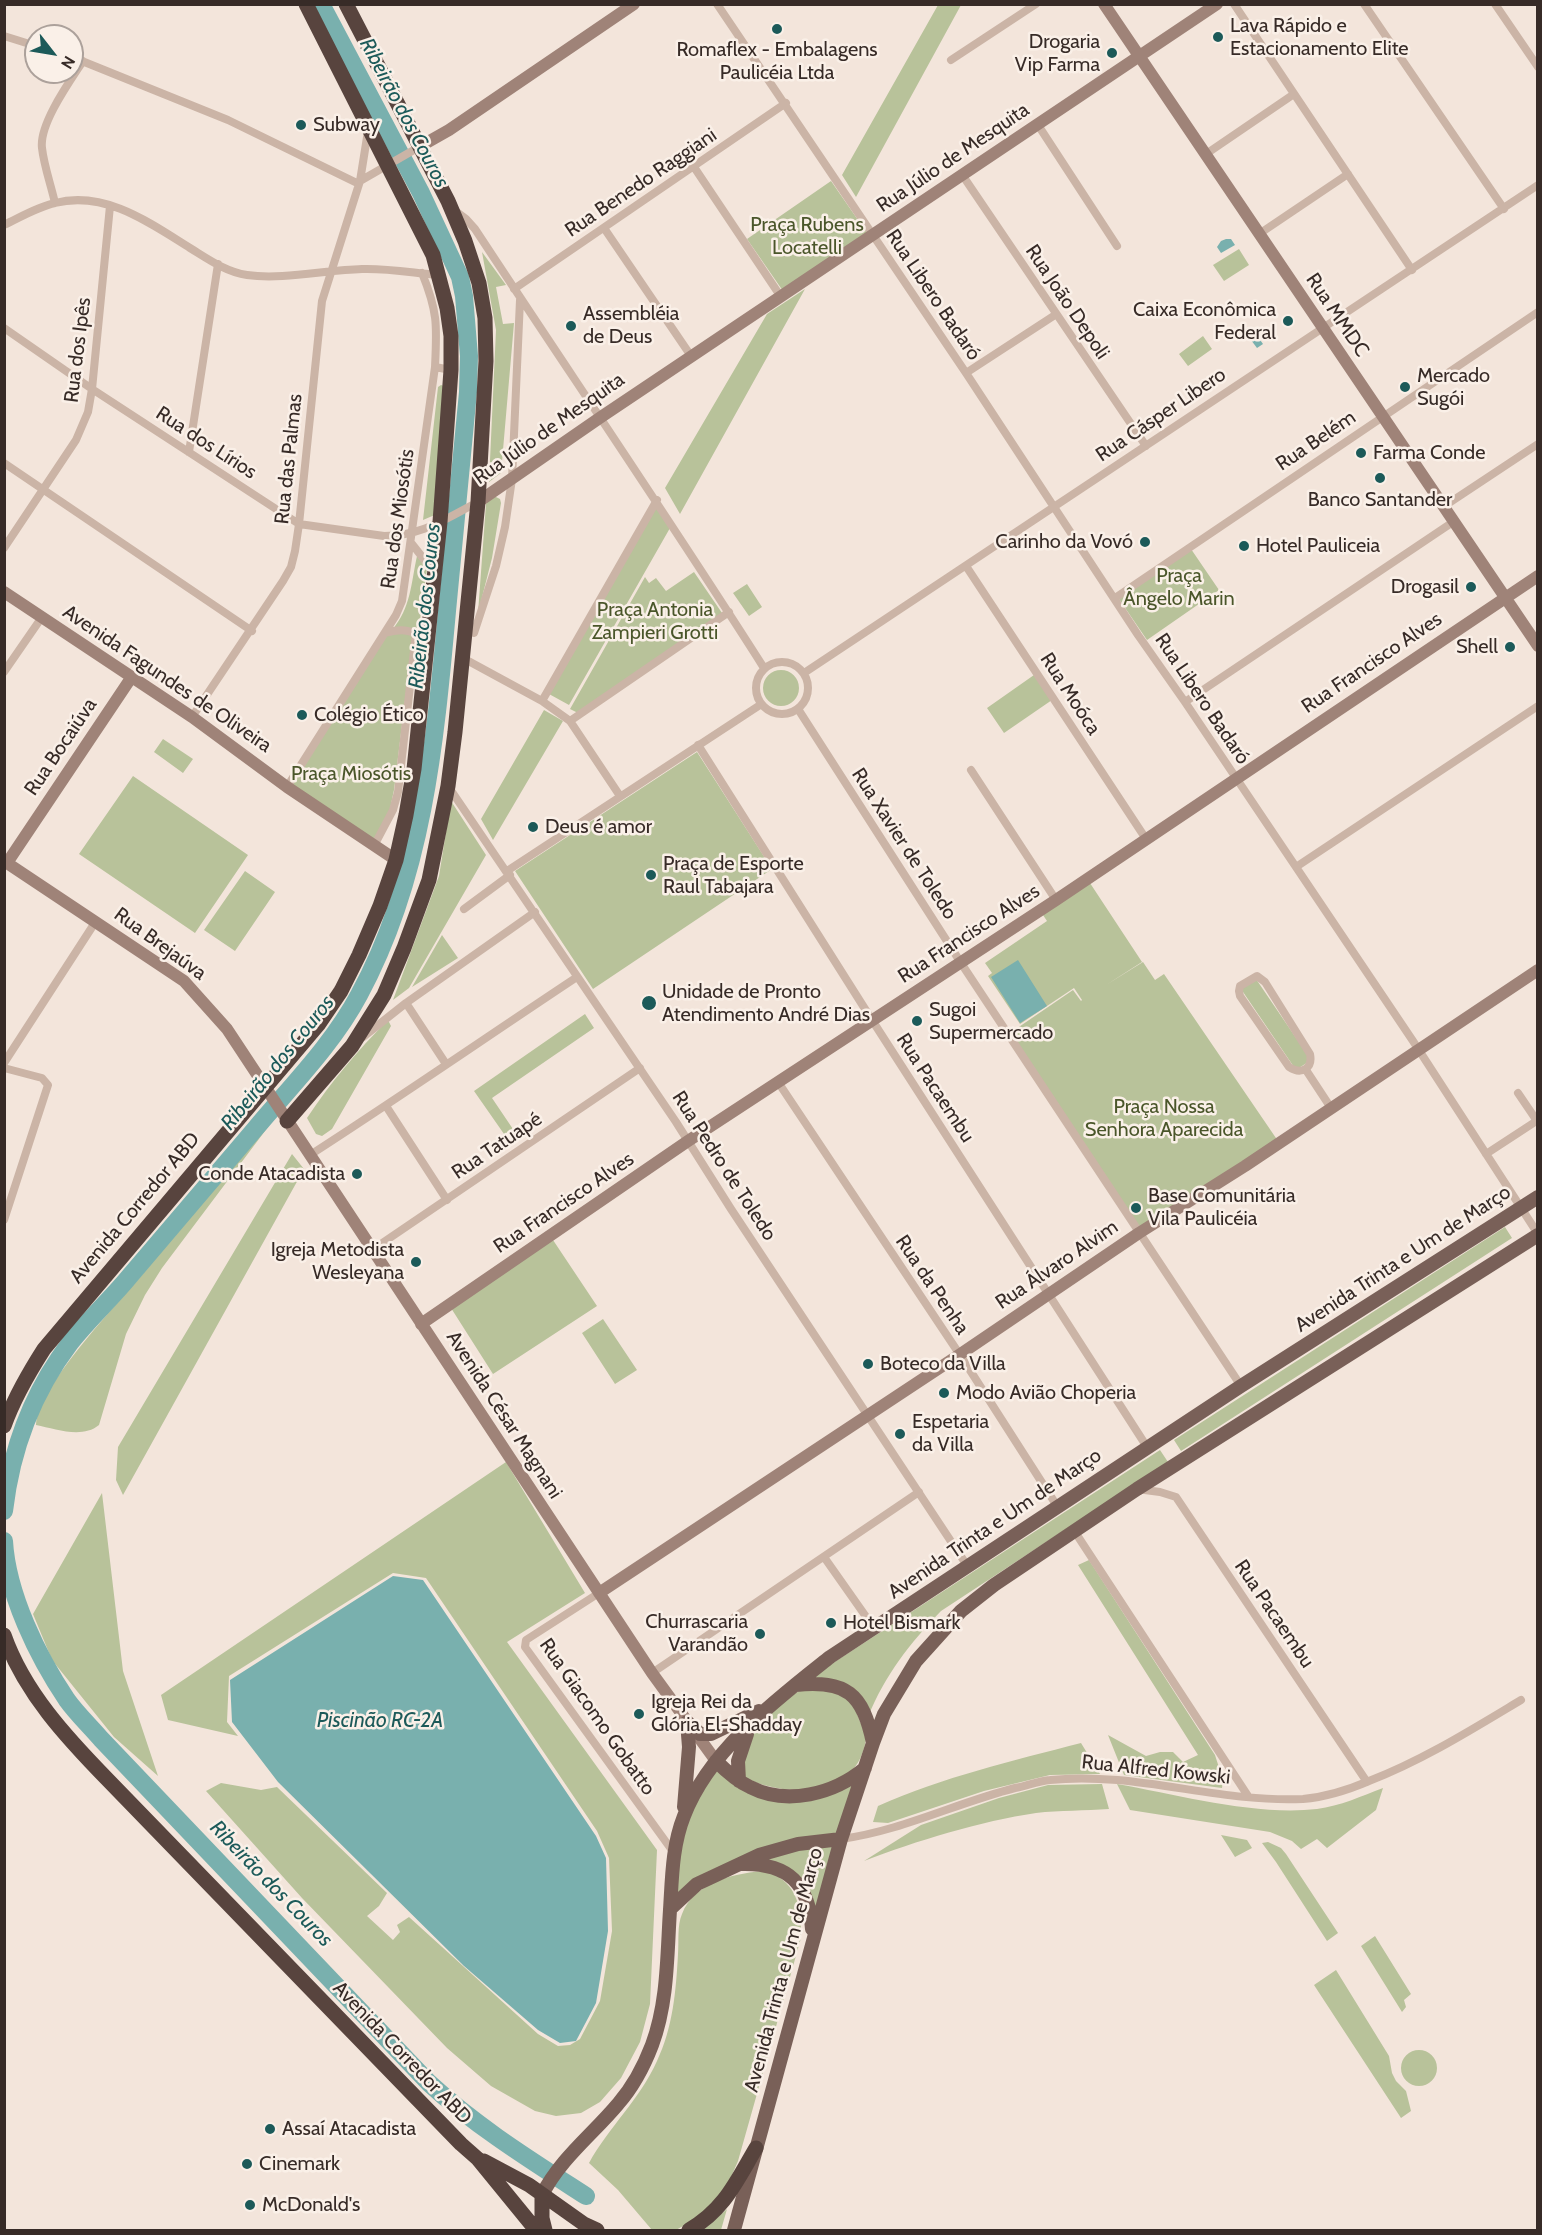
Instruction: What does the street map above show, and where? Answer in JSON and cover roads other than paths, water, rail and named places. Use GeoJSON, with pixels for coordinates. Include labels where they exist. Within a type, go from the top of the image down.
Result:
{"type":"FeatureCollection","features":[{"type":"Feature","properties":{"kind":"highway","name":"Avenida Corredor ABD"},"geometry":{"type":"LineString","coordinates":[[5,1423],[22,1384],[44,1349],[268,1089],[318,1025],[341,991],[371,926],[396,860],[406,815],[414,769],[423,639],[445,520],[452,370],[450,327],[439,275],[425,237],[391,163],[369,126],[306,4]]}},
{"type":"Feature","properties":{"kind":"highway"},"geometry":{"type":"LineString","coordinates":[[285,1118],[352,1046],[384,995],[408,939],[429,880],[447,786],[461,657],[486,361],[485,318],[479,283],[451,208],[416,149],[346,4]]}},
{"type":"Feature","properties":{"kind":"highway","name":"Avenida Corredor ABD"},"geometry":{"type":"LineString","coordinates":[[6,1642],[28,1685],[53,1720],[100,1772],[461,2144],[478,2158],[536,2230]]}},
{"type":"Feature","properties":{"kind":"highway"},"geometry":{"type":"LineString","coordinates":[[688,2230],[704,2222],[729,2196],[756,2148]]}},
{"type":"Feature","properties":{"kind":"highway"},"geometry":{"type":"LineString","coordinates":[[478,2158],[544,2191],[584,2224],[597,2230]]}},
{"type":"Feature","properties":{"kind":"highway"},"geometry":{"type":"LineString","coordinates":[[544,2191],[545,2230]]}},
{"type":"Feature","properties":{"kind":"main road","name":"Avenida Trinta e Um de Março"},"geometry":{"type":"LineString","coordinates":[[544,2191],[562,2165],[620,2103],[640,2072],[651,2047],[660,2016],[666,1974],[674,1853],[683,1816],[716,1761],[751,1725],[830,1657],[1147,1447],[1538,1197]]}},
{"type":"Feature","properties":{"kind":"main road","name":"Avenida Trinta e Um de Março"},"geometry":{"type":"LineString","coordinates":[[734,2230],[841,1839],[873,1743],[884,1714],[916,1661],[936,1636],[961,1611],[994,1585],[1137,1489],[1538,1234]]}},
{"type":"Feature","properties":{"kind":"main road"},"geometry":{"type":"LineString","coordinates":[[795,1685],[830,1684],[849,1693],[864,1714],[873,1743]]}},
{"type":"Feature","properties":{"kind":"main road"},"geometry":{"type":"LineString","coordinates":[[687,1722],[700,1734],[711,1734],[774,1703]]}},
{"type":"Feature","properties":{"kind":"main road"},"geometry":{"type":"LineString","coordinates":[[683,1816],[688,1757],[687,1722]]}},
{"type":"Feature","properties":{"kind":"main road"},"geometry":{"type":"LineString","coordinates":[[739,1781],[738,1761],[751,1725]]}},
{"type":"Feature","properties":{"kind":"main road"},"geometry":{"type":"LineString","coordinates":[[716,1761],[750,1788],[770,1794],[811,1794],[836,1787],[865,1768]]}},
{"type":"Feature","properties":{"kind":"main road"},"geometry":{"type":"LineString","coordinates":[[670,1909],[697,1884],[737,1864],[778,1848],[841,1839]]}},
{"type":"Feature","properties":{"kind":"main road"},"geometry":{"type":"LineString","coordinates":[[737,1864],[765,1865],[776,1868],[801,1886],[808,1902],[813,1938]]}},
{"type":"Feature","properties":{"kind":"street"},"geometry":{"type":"LineString","coordinates":[[84,61],[228,120],[360,182],[449,130],[634,4]]}},
{"type":"Feature","properties":{"kind":"street","name":"Rua Libero Badaró"},"geometry":{"type":"LineString","coordinates":[[717,4],[786,103],[1053,508],[1419,1050],[1538,1234]]}},
{"type":"Feature","properties":{"kind":"street"},"geometry":{"type":"LineString","coordinates":[[951,60],[1036,4]]}},
{"type":"Feature","properties":{"kind":"street","name":"Rua MMDC"},"geometry":{"type":"LineString","coordinates":[[1104,4],[1538,646]]}},
{"type":"Feature","properties":{"kind":"street","name":"Rua Júlio de Mesquita"},"geometry":{"type":"LineString","coordinates":[[445,520],[512,479],[600,417],[1217,4]]}},
{"type":"Feature","properties":{"kind":"street"},"geometry":{"type":"LineString","coordinates":[[1234,4],[1412,270]]}},
{"type":"Feature","properties":{"kind":"street"},"geometry":{"type":"LineString","coordinates":[[1364,4],[1504,209]]}},
{"type":"Feature","properties":{"kind":"street"},"geometry":{"type":"LineString","coordinates":[[1495,4],[1538,67]]}},
{"type":"Feature","properties":{"kind":"street"},"geometry":{"type":"LineString","coordinates":[[4,36],[24,42]]}},
{"type":"Feature","properties":{"kind":"street"},"geometry":{"type":"LineString","coordinates":[[55,203],[42,147],[42,135],[70,84]]}},
{"type":"Feature","properties":{"kind":"street"},"geometry":{"type":"LineString","coordinates":[[1206,154],[1294,94]]}},
{"type":"Feature","properties":{"kind":"street","name":"Rua Benedo Raggiani"},"geometry":{"type":"LineString","coordinates":[[514,289],[786,103]]}},
{"type":"Feature","properties":{"kind":"street"},"geometry":{"type":"LineString","coordinates":[[1038,125],[1117,246]]}},
{"type":"Feature","properties":{"kind":"street","name":"Rua das Palmas"},"geometry":{"type":"LineString","coordinates":[[192,717],[252,631],[291,567],[299,524],[322,301],[360,182],[369,126]]}},
{"type":"Feature","properties":{"kind":"street"},"geometry":{"type":"LineString","coordinates":[[694,166],[781,297]]}},
{"type":"Feature","properties":{"kind":"street"},"geometry":{"type":"LineString","coordinates":[[1258,234],[1348,174]]}},
{"type":"Feature","properties":{"kind":"street","name":"Rua João Depoli"},"geometry":{"type":"LineString","coordinates":[[963,176],[1055,315],[1146,446]]}},
{"type":"Feature","properties":{"kind":"street","name":"Rua Cásper Libero"},"geometry":{"type":"LineString","coordinates":[[804,674],[1538,185]]}},
{"type":"Feature","properties":{"kind":"street"},"geometry":{"type":"LineString","coordinates":[[4,225],[55,203],[85,200],[138,216],[232,272],[249,276],[331,272],[362,268],[439,275]]}},
{"type":"Feature","properties":{"kind":"street","name":"Rua dos Ipês"},"geometry":{"type":"LineString","coordinates":[[4,548],[79,433],[88,412],[110,206]]}},
{"type":"Feature","properties":{"kind":"street"},"geometry":{"type":"LineString","coordinates":[[451,208],[474,228],[657,500],[764,668]]}},
{"type":"Feature","properties":{"kind":"street"},"geometry":{"type":"LineString","coordinates":[[604,228],[691,356]]}},
{"type":"Feature","properties":{"kind":"street"},"geometry":{"type":"LineString","coordinates":[[189,452],[218,264]]}},
{"type":"Feature","properties":{"kind":"street","name":"Rua dos Miosótis"},"geometry":{"type":"LineString","coordinates":[[287,787],[385,633],[402,602],[412,544],[435,367],[437,324],[435,308],[422,273]]}},
{"type":"Feature","properties":{"kind":"street"},"geometry":{"type":"LineString","coordinates":[[474,633],[496,566],[512,479],[520,299]]}},
{"type":"Feature","properties":{"kind":"street","name":"Rua Belém"},"geometry":{"type":"LineString","coordinates":[[1115,598],[1538,312]]}},
{"type":"Feature","properties":{"kind":"street"},"geometry":{"type":"LineString","coordinates":[[966,373],[1055,315]]}},
{"type":"Feature","properties":{"kind":"street","name":"Rua dos Lírios"},"geometry":{"type":"LineString","coordinates":[[4,328],[92,389],[299,524],[384,536],[413,534],[445,520]]}},
{"type":"Feature","properties":{"kind":"street"},"geometry":{"type":"LineString","coordinates":[[435,367],[452,370]]}},
{"type":"Feature","properties":{"kind":"street"},"geometry":{"type":"LineString","coordinates":[[1443,507],[1538,444]]}},
{"type":"Feature","properties":{"kind":"street"},"geometry":{"type":"LineString","coordinates":[[4,464],[252,631]]}},
{"type":"Feature","properties":{"kind":"street"},"geometry":{"type":"LineString","coordinates":[[542,701],[657,500]]}},
{"type":"Feature","properties":{"kind":"street"},"geometry":{"type":"LineString","coordinates":[[1185,702],[1453,522]]}},
{"type":"Feature","properties":{"kind":"street"},"geometry":{"type":"LineString","coordinates":[[412,544],[435,573]]}},
{"type":"Feature","properties":{"kind":"street","name":"Rua Moóca"},"geometry":{"type":"LineString","coordinates":[[966,566],[1146,839]]}},
{"type":"Feature","properties":{"kind":"street","name":"Rua Francisco Alves"},"geometry":{"type":"LineString","coordinates":[[421,1324],[688,1141],[1056,900],[1538,576]]}},
{"type":"Feature","properties":{"kind":"street","name":"Avenida Fagundes de Oliveira"},"geometry":{"type":"LineString","coordinates":[[4,592],[130,678],[151,689],[192,717],[287,787],[396,860]]}},
{"type":"Feature","properties":{"kind":"street"},"geometry":{"type":"LineString","coordinates":[[570,721],[729,612]]}},
{"type":"Feature","properties":{"kind":"street"},"geometry":{"type":"LineString","coordinates":[[4,672],[42,617]]}},
{"type":"Feature","properties":{"kind":"street"},"geometry":{"type":"LineString","coordinates":[[385,633],[396,629],[423,639]]}},
{"type":"Feature","properties":{"kind":"street"},"geometry":{"type":"LineString","coordinates":[[375,844],[393,810],[398,792],[412,665],[423,639]]}},
{"type":"Feature","properties":{"kind":"street"},"geometry":{"type":"LineString","coordinates":[[412,665],[423,639]]}},
{"type":"Feature","properties":{"kind":"street"},"geometry":{"type":"LineString","coordinates":[[461,657],[542,701],[570,721],[620,796]]}},
{"type":"Feature","properties":{"kind":"street"},"geometry":{"type":"LineString","coordinates":[[776,662],[786,662],[797,666],[804,674],[808,694],[805,702],[798,709],[787,715],[777,715],[760,705],[755,692],[756,680],[764,668],[776,662]]}},
{"type":"Feature","properties":{"kind":"street","name":"Rua Bocaiúva"},"geometry":{"type":"LineString","coordinates":[[5,864],[130,678]]}},
{"type":"Feature","properties":{"kind":"street"},"geometry":{"type":"LineString","coordinates":[[464,909],[508,873],[620,796],[760,705]]}},
{"type":"Feature","properties":{"kind":"street"},"geometry":{"type":"LineString","coordinates":[[1296,867],[1538,706]]}},
{"type":"Feature","properties":{"kind":"street","name":"Rua Xavier de Toledo"},"geometry":{"type":"LineString","coordinates":[[798,709],[961,963],[1241,1386]]}},
{"type":"Feature","properties":{"kind":"street","name":"Rua Pacaembu"},"geometry":{"type":"LineString","coordinates":[[698,745],[1147,1447]]}},
{"type":"Feature","properties":{"kind":"street"},"geometry":{"type":"LineString","coordinates":[[970,770],[1056,900]]}},
{"type":"Feature","properties":{"kind":"street","name":"Rua Pedro de Toledo"},"geometry":{"type":"LineString","coordinates":[[447,786],[640,1068],[730,1209],[968,1567]]}},
{"type":"Feature","properties":{"kind":"street","name":"Rua Brejaúva"},"geometry":{"type":"LineString","coordinates":[[5,864],[96,921],[184,981],[227,1029],[268,1089]]}},
{"type":"Feature","properties":{"kind":"street"},"geometry":{"type":"LineString","coordinates":[[352,1046],[406,1003],[535,912]]}},
{"type":"Feature","properties":{"kind":"street"},"geometry":{"type":"LineString","coordinates":[[4,1063],[96,921]]}},
{"type":"Feature","properties":{"kind":"street","name":"Rua Álvaro Alvim"},"geometry":{"type":"LineString","coordinates":[[599,1593],[1538,970]]}},
{"type":"Feature","properties":{"kind":"street"},"geometry":{"type":"LineString","coordinates":[[1257,976],[1265,982],[1310,1054],[1310,1065],[1306,1070],[1299,1071],[1289,1067],[1240,996],[1240,986],[1253,977],[1257,976]]}},
{"type":"Feature","properties":{"kind":"street"},"geometry":{"type":"LineString","coordinates":[[310,1155],[577,977]]}},
{"type":"Feature","properties":{"kind":"street"},"geometry":{"type":"LineString","coordinates":[[406,1003],[446,1064]]}},
{"type":"Feature","properties":{"kind":"street"},"geometry":{"type":"LineString","coordinates":[[4,1068],[42,1078],[48,1085],[4,1220]]}},
{"type":"Feature","properties":{"kind":"street","name":"Rua Tatuapé"},"geometry":{"type":"LineString","coordinates":[[372,1250],[640,1068]]}},
{"type":"Feature","properties":{"kind":"street"},"geometry":{"type":"LineString","coordinates":[[1306,1070],[1331,1108]]}},
{"type":"Feature","properties":{"kind":"street","name":"Rua da Penha"},"geometry":{"type":"LineString","coordinates":[[778,1082],[1057,1506]]}},
{"type":"Feature","properties":{"kind":"street","name":"Avenida César Magnani"},"geometry":{"type":"LineString","coordinates":[[268,1089],[652,1673],[716,1761]]}},
{"type":"Feature","properties":{"kind":"street"},"geometry":{"type":"LineString","coordinates":[[1485,1154],[1537,1121],[1518,1093]]}},
{"type":"Feature","properties":{"kind":"street"},"geometry":{"type":"LineString","coordinates":[[386,1106],[447,1200]]}},
{"type":"Feature","properties":{"kind":"street","name":"Rua Pacaembu"},"geometry":{"type":"LineString","coordinates":[[1137,1489],[1176,1497],[1367,1782]]}},
{"type":"Feature","properties":{"kind":"street"},"geometry":{"type":"LineString","coordinates":[[652,1673],[919,1492]]}},
{"type":"Feature","properties":{"kind":"street"},"geometry":{"type":"LineString","coordinates":[[1075,1532],[1248,1796]]}},
{"type":"Feature","properties":{"kind":"street"},"geometry":{"type":"LineString","coordinates":[[824,1557],[874,1628]]}},
{"type":"Feature","properties":{"kind":"street","name":"Rua Giacomo Gobatto"},"geometry":{"type":"LineString","coordinates":[[599,1593],[526,1640],[525,1647],[674,1853]]}},
{"type":"Feature","properties":{"kind":"street","name":"Rua Alfred Kowski"},"geometry":{"type":"LineString","coordinates":[[841,1839],[891,1830],[985,1796],[1047,1780],[1083,1777],[1108,1778],[1248,1796],[1305,1798],[1347,1791],[1419,1760],[1521,1700]]}},
{"type":"Feature","properties":{"kind":"water"},"geometry":{"type":"Polygon","coordinates":[[[1231,239],[1235,245],[1221,253],[1217,247],[1221,241],[1231,239]]]}},
{"type":"Feature","properties":{"kind":"water"},"geometry":{"type":"Polygon","coordinates":[[[1251,327],[1263,344],[1257,348],[1245,332],[1251,327]]]}},
{"type":"Feature","properties":{"kind":"water"},"geometry":{"type":"Polygon","coordinates":[[[1018,960],[1047,1006],[1020,1023],[991,977],[1018,960]]]}},
{"type":"Feature","properties":{"kind":"water","name":"Piscinão RC-2A"},"geometry":{"type":"Polygon","coordinates":[[[393,1576],[423,1580],[596,1836],[606,1858],[608,1931],[596,2003],[576,2041],[560,2043],[538,2030],[464,1966],[278,1782],[232,1722],[230,1680],[393,1576]]]}},
{"type":"Feature","properties":{"kind":"waterway","name":"Ribeirão dos Couros"},"geometry":{"type":"LineString","coordinates":[[4,1511],[18,1444],[45,1381],[70,1343],[337,1031],[359,995],[381,950],[412,856],[431,759],[437,710],[468,392],[469,356],[464,296],[460,277],[421,193],[321,4]]}},
{"type":"Feature","properties":{"kind":"waterway","name":"Ribeirão dos Couros"},"geometry":{"type":"LineString","coordinates":[[4,1541],[11,1582],[35,1645],[56,1683],[79,1715],[429,2083],[486,2129],[586,2196]]}},
{"type":"Feature","properties":{"kind":"place","name":"Romaflex - Embalagens Paulicéia Ltda"},"geometry":{"type":"Point","coordinates":[777,29]}},
{"type":"Feature","properties":{"kind":"place","name":"Lava Rápido e Estacionamento Elite"},"geometry":{"type":"Point","coordinates":[1218,37]}},
{"type":"Feature","properties":{"kind":"place","name":"Drogaria Vip Farma"},"geometry":{"type":"Point","coordinates":[1112,53]}},
{"type":"Feature","properties":{"kind":"place","name":"Subway"},"geometry":{"type":"Point","coordinates":[301,125]}},
{"type":"Feature","properties":{"kind":"place","name":"Caixa Econômica Federal"},"geometry":{"type":"Point","coordinates":[1288,321]}},
{"type":"Feature","properties":{"kind":"place","name":"Assembléia de Deus"},"geometry":{"type":"Point","coordinates":[571,326]}},
{"type":"Feature","properties":{"kind":"place","name":"Mercado Sugói"},"geometry":{"type":"Point","coordinates":[1405,387]}},
{"type":"Feature","properties":{"kind":"place","name":"Farma Conde"},"geometry":{"type":"Point","coordinates":[1361,453]}},
{"type":"Feature","properties":{"kind":"place","name":"Banco Santander"},"geometry":{"type":"Point","coordinates":[1380,478]}},
{"type":"Feature","properties":{"kind":"place","name":"Carinho da Vovó"},"geometry":{"type":"Point","coordinates":[1145,542]}},
{"type":"Feature","properties":{"kind":"place","name":"Hotel Pauliceia"},"geometry":{"type":"Point","coordinates":[1244,546]}},
{"type":"Feature","properties":{"kind":"place","name":"Drogasil"},"geometry":{"type":"Point","coordinates":[1471,587]}},
{"type":"Feature","properties":{"kind":"place","name":"Shell"},"geometry":{"type":"Point","coordinates":[1510,647]}},
{"type":"Feature","properties":{"kind":"place","name":"Colégio Ético"},"geometry":{"type":"Point","coordinates":[302,715]}},
{"type":"Feature","properties":{"kind":"place","name":"Deus é amor"},"geometry":{"type":"Point","coordinates":[533,827]}},
{"type":"Feature","properties":{"kind":"place","name":"Praça de Esporte Raul Tabajara"},"geometry":{"type":"Point","coordinates":[651,875]}},
{"type":"Feature","properties":{"kind":"place","name":"Unidade de Pronto Atendimento André Dias"},"geometry":{"type":"Point","coordinates":[649,1003]}},
{"type":"Feature","properties":{"kind":"place","name":"Sugoi Supermercado"},"geometry":{"type":"Point","coordinates":[917,1021]}},
{"type":"Feature","properties":{"kind":"place","name":"Conde Atacadista"},"geometry":{"type":"Point","coordinates":[357,1174]}},
{"type":"Feature","properties":{"kind":"place","name":"Base Comunitária Vila Paulicéia"},"geometry":{"type":"Point","coordinates":[1136,1208]}},
{"type":"Feature","properties":{"kind":"place","name":"Igreja Metodista Wesleyana"},"geometry":{"type":"Point","coordinates":[416,1262]}},
{"type":"Feature","properties":{"kind":"place","name":"Boteco da Villa"},"geometry":{"type":"Point","coordinates":[868,1364]}},
{"type":"Feature","properties":{"kind":"place","name":"Modo Avião Choperia"},"geometry":{"type":"Point","coordinates":[944,1393]}},
{"type":"Feature","properties":{"kind":"place","name":"Espetaria da Villa"},"geometry":{"type":"Point","coordinates":[900,1434]}},
{"type":"Feature","properties":{"kind":"place","name":"Hotel Bismark"},"geometry":{"type":"Point","coordinates":[831,1623]}},
{"type":"Feature","properties":{"kind":"place","name":"Churrascaria Varandão"},"geometry":{"type":"Point","coordinates":[760,1634]}},
{"type":"Feature","properties":{"kind":"place","name":"Igreja Rei da Glória El-Shadday"},"geometry":{"type":"Point","coordinates":[639,1714]}},
{"type":"Feature","properties":{"kind":"place","name":"Assaí Atacadista"},"geometry":{"type":"Point","coordinates":[270,2129]}},
{"type":"Feature","properties":{"kind":"place","name":"Cinemark"},"geometry":{"type":"Point","coordinates":[247,2164]}},
{"type":"Feature","properties":{"kind":"place","name":"McDonald's"},"geometry":{"type":"Point","coordinates":[250,2205]}},
{"type":"Feature","properties":{"kind":"park label","name":"Praça Rubens Locatelli"},"geometry":{"type":"Point","coordinates":[807,236]}},
{"type":"Feature","properties":{"kind":"park label","name":"Praça Ângelo Marin"},"geometry":{"type":"Point","coordinates":[1179,588]}},
{"type":"Feature","properties":{"kind":"park label","name":"Praça Antonia Zampieri Grotti"},"geometry":{"type":"Point","coordinates":[655,622]}},
{"type":"Feature","properties":{"kind":"park label","name":"Praça Miosótis"},"geometry":{"type":"Point","coordinates":[351,774]}},
{"type":"Feature","properties":{"kind":"park label","name":"Praça Nossa Senhora Aparecida"},"geometry":{"type":"Point","coordinates":[1164,1118]}}]}
